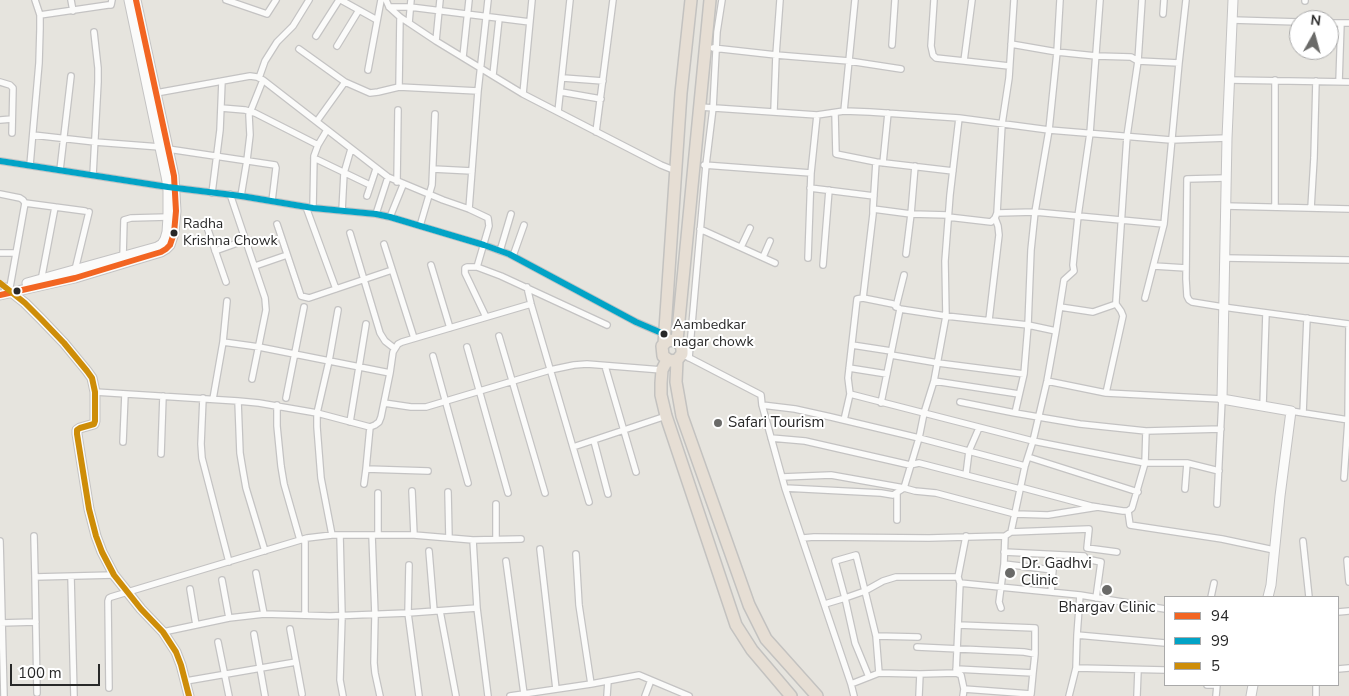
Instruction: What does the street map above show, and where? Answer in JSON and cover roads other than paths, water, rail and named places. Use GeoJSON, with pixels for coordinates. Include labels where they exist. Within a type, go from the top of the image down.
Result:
{"type":"FeatureCollection","features":[{"type":"Feature","properties":{"kind":"highway"},"geometry":{"type":"LineString","coordinates":[[675,360],[664,358],[661,349],[664,339],[681,94],[691,0]]}},
{"type":"Feature","properties":{"kind":"highway"},"geometry":{"type":"LineString","coordinates":[[677,341],[700,164],[700,107],[711,48],[710,0]]}},
{"type":"Feature","properties":{"kind":"highway"},"geometry":{"type":"LineString","coordinates":[[664,339],[677,341],[682,347],[661,395],[666,416],[736,625],[752,650],[791,696]]}},
{"type":"Feature","properties":{"kind":"highway"},"geometry":{"type":"LineString","coordinates":[[675,360],[676,382],[682,416],[749,605],[766,638],[817,696]]}},
{"type":"Feature","properties":{"kind":"street"},"geometry":{"type":"LineString","coordinates":[[30,165],[39,63],[40,15],[35,0]]}},
{"type":"Feature","properties":{"kind":"street"},"geometry":{"type":"LineString","coordinates":[[71,0],[74,11]]}},
{"type":"Feature","properties":{"kind":"street"},"geometry":{"type":"LineString","coordinates":[[40,15],[111,5],[112,0]]}},
{"type":"Feature","properties":{"kind":"street"},"geometry":{"type":"LineString","coordinates":[[5,289],[41,283],[141,258],[166,249],[170,245],[174,233],[176,211],[172,187],[129,0]]}},
{"type":"Feature","properties":{"kind":"street"},"geometry":{"type":"LineString","coordinates":[[136,0],[156,93],[164,148]]}},
{"type":"Feature","properties":{"kind":"street"},"geometry":{"type":"LineString","coordinates":[[226,0],[263,14],[269,12],[276,0]]}},
{"type":"Feature","properties":{"kind":"street"},"geometry":{"type":"LineString","coordinates":[[241,196],[250,135],[248,123],[265,61],[309,0]]}},
{"type":"Feature","properties":{"kind":"street"},"geometry":{"type":"LineString","coordinates":[[316,36],[340,0],[377,20]]}},
{"type":"Feature","properties":{"kind":"street"},"geometry":{"type":"LineString","coordinates":[[368,70],[381,0]]}},
{"type":"Feature","properties":{"kind":"street"},"geometry":{"type":"LineString","coordinates":[[386,0],[389,7],[400,18],[523,94],[676,171]]}},
{"type":"Feature","properties":{"kind":"street"},"geometry":{"type":"LineString","coordinates":[[409,23],[411,0]]}},
{"type":"Feature","properties":{"kind":"street"},"geometry":{"type":"LineString","coordinates":[[436,41],[440,0]]}},
{"type":"Feature","properties":{"kind":"street"},"geometry":{"type":"LineString","coordinates":[[463,57],[470,0]]}},
{"type":"Feature","properties":{"kind":"street"},"geometry":{"type":"LineString","coordinates":[[469,209],[480,67],[488,0]]}},
{"type":"Feature","properties":{"kind":"street"},"geometry":{"type":"LineString","coordinates":[[523,94],[532,0]]}},
{"type":"Feature","properties":{"kind":"street"},"geometry":{"type":"LineString","coordinates":[[558,112],[570,0]]}},
{"type":"Feature","properties":{"kind":"street"},"geometry":{"type":"LineString","coordinates":[[596,132],[613,0]]}},
{"type":"Feature","properties":{"kind":"street"},"geometry":{"type":"LineString","coordinates":[[675,360],[700,228],[700,164],[713,108],[711,48],[722,0]]}},
{"type":"Feature","properties":{"kind":"street"},"geometry":{"type":"LineString","coordinates":[[774,111],[780,0]]}},
{"type":"Feature","properties":{"kind":"street"},"geometry":{"type":"LineString","coordinates":[[844,111],[855,0]]}},
{"type":"Feature","properties":{"kind":"street"},"geometry":{"type":"LineString","coordinates":[[892,45],[896,0]]}},
{"type":"Feature","properties":{"kind":"street"},"geometry":{"type":"LineString","coordinates":[[934,0],[932,46],[933,55],[936,58],[1010,66]]}},
{"type":"Feature","properties":{"kind":"street"},"geometry":{"type":"LineString","coordinates":[[964,61],[972,0]]}},
{"type":"Feature","properties":{"kind":"street"},"geometry":{"type":"LineString","coordinates":[[989,320],[998,235],[996,215],[1002,124],[1010,66],[1014,0]]}},
{"type":"Feature","properties":{"kind":"street"},"geometry":{"type":"LineString","coordinates":[[1015,413],[1024,374],[1031,250],[1035,212],[1049,130],[1060,0]]}},
{"type":"Feature","properties":{"kind":"street"},"geometry":{"type":"LineString","coordinates":[[1011,532],[1025,466],[1047,381],[1064,280],[1074,271],[1078,216],[1090,133],[1100,0]]}},
{"type":"Feature","properties":{"kind":"street"},"geometry":{"type":"LineString","coordinates":[[1106,393],[1123,316],[1116,304],[1121,220],[1127,136],[1138,61],[1142,0]]}},
{"type":"Feature","properties":{"kind":"street"},"geometry":{"type":"LineString","coordinates":[[1163,14],[1164,0]]}},
{"type":"Feature","properties":{"kind":"street"},"geometry":{"type":"LineString","coordinates":[[1145,298],[1164,224],[1186,0]]}},
{"type":"Feature","properties":{"kind":"street"},"geometry":{"type":"LineString","coordinates":[[1217,504],[1222,399],[1227,138],[1233,0]]}},
{"type":"Feature","properties":{"kind":"street"},"geometry":{"type":"LineString","coordinates":[[389,7],[530,22]]}},
{"type":"Feature","properties":{"kind":"street"},"geometry":{"type":"LineString","coordinates":[[337,46],[359,10]]}},
{"type":"Feature","properties":{"kind":"street"},"geometry":{"type":"LineString","coordinates":[[399,87],[400,18]]}},
{"type":"Feature","properties":{"kind":"street"},"geometry":{"type":"LineString","coordinates":[[493,75],[499,19]]}},
{"type":"Feature","properties":{"kind":"street"},"geometry":{"type":"LineString","coordinates":[[1232,20],[1289,22]]}},
{"type":"Feature","properties":{"kind":"street"},"geometry":{"type":"LineString","coordinates":[[1339,82],[1341,23],[1349,23]]}},
{"type":"Feature","properties":{"kind":"street"},"geometry":{"type":"LineString","coordinates":[[93,175],[98,68],[94,32]]}},
{"type":"Feature","properties":{"kind":"street"},"geometry":{"type":"LineString","coordinates":[[1011,44],[1056,52],[1131,57],[1138,61],[1179,63]]}},
{"type":"Feature","properties":{"kind":"street"},"geometry":{"type":"LineString","coordinates":[[711,48],[849,61],[901,69]]}},
{"type":"Feature","properties":{"kind":"street"},"geometry":{"type":"LineString","coordinates":[[299,49],[345,82],[370,92],[399,87],[478,91]]}},
{"type":"Feature","properties":{"kind":"street"},"geometry":{"type":"LineString","coordinates":[[60,170],[71,76]]}},
{"type":"Feature","properties":{"kind":"street"},"geometry":{"type":"LineString","coordinates":[[156,93],[250,76],[261,79],[388,177],[403,185],[469,209],[488,218],[489,222],[484,245],[477,268]]}},
{"type":"Feature","properties":{"kind":"street"},"geometry":{"type":"LineString","coordinates":[[563,78],[603,81]]}},
{"type":"Feature","properties":{"kind":"street"},"geometry":{"type":"LineString","coordinates":[[1229,80],[1349,82]]}},
{"type":"Feature","properties":{"kind":"street"},"geometry":{"type":"LineString","coordinates":[[1274,207],[1275,80]]}},
{"type":"Feature","properties":{"kind":"street"},"geometry":{"type":"LineString","coordinates":[[212,193],[217,156],[222,81]]}},
{"type":"Feature","properties":{"kind":"street"},"geometry":{"type":"LineString","coordinates":[[1311,208],[1316,81]]}},
{"type":"Feature","properties":{"kind":"street"},"geometry":{"type":"LineString","coordinates":[[0,82],[13,88],[12,132]]}},
{"type":"Feature","properties":{"kind":"street"},"geometry":{"type":"LineString","coordinates":[[317,121],[345,82]]}},
{"type":"Feature","properties":{"kind":"street"},"geometry":{"type":"LineString","coordinates":[[561,92],[601,99]]}},
{"type":"Feature","properties":{"kind":"street"},"geometry":{"type":"LineString","coordinates":[[700,107],[816,115],[844,111],[888,113],[959,118],[1049,130],[1171,140],[1227,138]]}},
{"type":"Feature","properties":{"kind":"street"},"geometry":{"type":"LineString","coordinates":[[221,108],[251,111],[318,145]]}},
{"type":"Feature","properties":{"kind":"street"},"geometry":{"type":"LineString","coordinates":[[397,182],[398,110]]}},
{"type":"Feature","properties":{"kind":"street"},"geometry":{"type":"LineString","coordinates":[[835,113],[836,154],[952,172]]}},
{"type":"Feature","properties":{"kind":"street"},"geometry":{"type":"LineString","coordinates":[[863,298],[874,214],[874,196],[888,113]]}},
{"type":"Feature","properties":{"kind":"street"},"geometry":{"type":"LineString","coordinates":[[420,226],[432,185],[435,114]]}},
{"type":"Feature","properties":{"kind":"street"},"geometry":{"type":"LineString","coordinates":[[808,258],[810,188],[816,115]]}},
{"type":"Feature","properties":{"kind":"street"},"geometry":{"type":"LineString","coordinates":[[0,120],[12,118]]}},
{"type":"Feature","properties":{"kind":"street"},"geometry":{"type":"LineString","coordinates":[[785,488],[893,495],[904,488],[934,381],[946,316],[944,261],[959,118]]}},
{"type":"Feature","properties":{"kind":"street"},"geometry":{"type":"LineString","coordinates":[[327,130],[318,145],[314,158],[310,207],[336,289]]}},
{"type":"Feature","properties":{"kind":"street"},"geometry":{"type":"LineString","coordinates":[[33,135],[164,148],[275,165],[272,201]]}},
{"type":"Feature","properties":{"kind":"street"},"geometry":{"type":"LineString","coordinates":[[342,211],[344,173],[352,150]]}},
{"type":"Feature","properties":{"kind":"street"},"geometry":{"type":"LineString","coordinates":[[314,158],[370,184]]}},
{"type":"Feature","properties":{"kind":"street"},"geometry":{"type":"LineString","coordinates":[[0,161],[212,193],[390,217],[484,245],[513,256],[641,324],[664,339]]}},
{"type":"Feature","properties":{"kind":"street"},"geometry":{"type":"LineString","coordinates":[[700,164],[811,173]]}},
{"type":"Feature","properties":{"kind":"street"},"geometry":{"type":"LineString","coordinates":[[906,254],[915,166]]}},
{"type":"Feature","properties":{"kind":"street"},"geometry":{"type":"LineString","coordinates":[[367,196],[376,169]]}},
{"type":"Feature","properties":{"kind":"street"},"geometry":{"type":"LineString","coordinates":[[433,169],[472,171]]}},
{"type":"Feature","properties":{"kind":"street"},"geometry":{"type":"LineString","coordinates":[[376,214],[388,177]]}},
{"type":"Feature","properties":{"kind":"street"},"geometry":{"type":"LineString","coordinates":[[1226,178],[1187,179],[1187,296],[1192,302],[1349,324],[1349,420],[1344,478]]}},
{"type":"Feature","properties":{"kind":"street"},"geometry":{"type":"LineString","coordinates":[[390,217],[403,185]]}},
{"type":"Feature","properties":{"kind":"street"},"geometry":{"type":"LineString","coordinates":[[41,283],[75,270],[162,244],[168,232],[172,187]]}},
{"type":"Feature","properties":{"kind":"street"},"geometry":{"type":"LineString","coordinates":[[810,188],[874,196]]}},
{"type":"Feature","properties":{"kind":"street"},"geometry":{"type":"LineString","coordinates":[[823,264],[829,190]]}},
{"type":"Feature","properties":{"kind":"street"},"geometry":{"type":"LineString","coordinates":[[0,194],[20,198],[25,203],[87,211],[75,270]]}},
{"type":"Feature","properties":{"kind":"street"},"geometry":{"type":"LineString","coordinates":[[230,194],[266,298],[266,310],[252,379]]}},
{"type":"Feature","properties":{"kind":"street"},"geometry":{"type":"LineString","coordinates":[[5,289],[16,252],[25,203]]}},
{"type":"Feature","properties":{"kind":"street"},"geometry":{"type":"LineString","coordinates":[[1226,206],[1349,209]]}},
{"type":"Feature","properties":{"kind":"street"},"geometry":{"type":"LineString","coordinates":[[41,283],[55,207]]}},
{"type":"Feature","properties":{"kind":"street"},"geometry":{"type":"LineString","coordinates":[[873,208],[991,222],[996,215]]}},
{"type":"Feature","properties":{"kind":"street"},"geometry":{"type":"LineString","coordinates":[[996,215],[1035,212],[1164,224]]}},
{"type":"Feature","properties":{"kind":"street"},"geometry":{"type":"LineString","coordinates":[[500,251],[512,214]]}},
{"type":"Feature","properties":{"kind":"street"},"geometry":{"type":"LineString","coordinates":[[123,257],[124,220],[131,218],[168,217]]}},
{"type":"Feature","properties":{"kind":"street"},"geometry":{"type":"LineString","coordinates":[[277,224],[301,296],[309,298],[392,270]]}},
{"type":"Feature","properties":{"kind":"street"},"geometry":{"type":"LineString","coordinates":[[513,256],[524,225]]}},
{"type":"Feature","properties":{"kind":"street"},"geometry":{"type":"LineString","coordinates":[[207,227],[226,282]]}},
{"type":"Feature","properties":{"kind":"street"},"geometry":{"type":"LineString","coordinates":[[700,228],[775,263]]}},
{"type":"Feature","properties":{"kind":"street"},"geometry":{"type":"LineString","coordinates":[[741,247],[750,228]]}},
{"type":"Feature","properties":{"kind":"street"},"geometry":{"type":"LineString","coordinates":[[350,234],[380,333],[385,341],[394,348]]}},
{"type":"Feature","properties":{"kind":"street"},"geometry":{"type":"LineString","coordinates":[[215,251],[246,240]]}},
{"type":"Feature","properties":{"kind":"street"},"geometry":{"type":"LineString","coordinates":[[763,257],[770,241]]}},
{"type":"Feature","properties":{"kind":"street"},"geometry":{"type":"LineString","coordinates":[[384,244],[414,338]]}},
{"type":"Feature","properties":{"kind":"street"},"geometry":{"type":"LineString","coordinates":[[0,253],[16,252]]}},
{"type":"Feature","properties":{"kind":"street"},"geometry":{"type":"LineString","coordinates":[[254,266],[287,255]]}},
{"type":"Feature","properties":{"kind":"street"},"geometry":{"type":"LineString","coordinates":[[1224,258],[1349,260]]}},
{"type":"Feature","properties":{"kind":"street"},"geometry":{"type":"LineString","coordinates":[[431,264],[450,328]]}},
{"type":"Feature","properties":{"kind":"street"},"geometry":{"type":"LineString","coordinates":[[1154,266],[1186,268]]}},
{"type":"Feature","properties":{"kind":"street"},"geometry":{"type":"LineString","coordinates":[[486,317],[464,271],[467,267],[477,268],[527,287],[607,324]]}},
{"type":"Feature","properties":{"kind":"street"},"geometry":{"type":"LineString","coordinates":[[881,403],[904,275]]}},
{"type":"Feature","properties":{"kind":"street"},"geometry":{"type":"LineString","coordinates":[[527,287],[530,304],[588,502]]}},
{"type":"Feature","properties":{"kind":"street"},"geometry":{"type":"LineString","coordinates":[[5,289],[41,319],[88,371],[92,378],[96,405],[94,424],[80,428],[77,430],[77,434],[89,509],[102,552],[114,575],[163,632],[176,652],[189,696]]}},
{"type":"Feature","properties":{"kind":"street"},"geometry":{"type":"LineString","coordinates":[[844,420],[850,394],[848,378],[858,299],[863,298],[893,304],[898,308],[946,316],[1028,324],[1056,331]]}},
{"type":"Feature","properties":{"kind":"street"},"geometry":{"type":"LineString","coordinates":[[213,399],[228,302]]}},
{"type":"Feature","properties":{"kind":"street"},"geometry":{"type":"LineString","coordinates":[[95,392],[203,398],[278,406],[317,413],[370,427],[379,422],[394,348],[402,342],[414,338],[530,304]]}},
{"type":"Feature","properties":{"kind":"street"},"geometry":{"type":"LineString","coordinates":[[1060,307],[1093,312],[1116,304]]}},
{"type":"Feature","properties":{"kind":"street"},"geometry":{"type":"LineString","coordinates":[[286,398],[304,306]]}},
{"type":"Feature","properties":{"kind":"street"},"geometry":{"type":"LineString","coordinates":[[332,535],[321,478],[317,413],[338,310]]}},
{"type":"Feature","properties":{"kind":"street"},"geometry":{"type":"LineString","coordinates":[[1263,406],[1266,313]]}},
{"type":"Feature","properties":{"kind":"street"},"geometry":{"type":"LineString","coordinates":[[1304,413],[1307,318]]}},
{"type":"Feature","properties":{"kind":"street"},"geometry":{"type":"LineString","coordinates":[[350,422],[366,324]]}},
{"type":"Feature","properties":{"kind":"street"},"geometry":{"type":"LineString","coordinates":[[499,336],[545,493]]}},
{"type":"Feature","properties":{"kind":"street"},"geometry":{"type":"LineString","coordinates":[[223,342],[259,347],[390,373]]}},
{"type":"Feature","properties":{"kind":"street"},"geometry":{"type":"LineString","coordinates":[[852,345],[938,363],[1024,374]]}},
{"type":"Feature","properties":{"kind":"street"},"geometry":{"type":"LineString","coordinates":[[467,347],[508,493]]}},
{"type":"Feature","properties":{"kind":"street"},"geometry":{"type":"LineString","coordinates":[[433,356],[468,483]]}},
{"type":"Feature","properties":{"kind":"street"},"geometry":{"type":"LineString","coordinates":[[384,403],[418,408],[550,370],[574,365],[605,366],[675,360],[761,395],[762,405],[785,488],[854,696]]}},
{"type":"Feature","properties":{"kind":"street"},"geometry":{"type":"LineString","coordinates":[[605,366],[636,472]]}},
{"type":"Feature","properties":{"kind":"street"},"geometry":{"type":"LineString","coordinates":[[849,368],[887,374]]}},
{"type":"Feature","properties":{"kind":"street"},"geometry":{"type":"LineString","coordinates":[[934,381],[1019,394]]}},
{"type":"Feature","properties":{"kind":"street"},"geometry":{"type":"LineString","coordinates":[[1047,381],[1106,393],[1222,399],[1349,420]]}},
{"type":"Feature","properties":{"kind":"street"},"geometry":{"type":"LineString","coordinates":[[123,442],[125,394]]}},
{"type":"Feature","properties":{"kind":"street"},"geometry":{"type":"LineString","coordinates":[[850,394],[1033,441],[1145,463],[1188,463],[1219,471]]}},
{"type":"Feature","properties":{"kind":"street"},"geometry":{"type":"LineString","coordinates":[[161,454],[163,396]]}},
{"type":"Feature","properties":{"kind":"street"},"geometry":{"type":"LineString","coordinates":[[203,398],[202,458],[230,562]]}},
{"type":"Feature","properties":{"kind":"street"},"geometry":{"type":"LineString","coordinates":[[238,401],[242,471],[265,552]]}},
{"type":"Feature","properties":{"kind":"street"},"geometry":{"type":"LineString","coordinates":[[960,402],[1080,424],[1146,431],[1221,429]]}},
{"type":"Feature","properties":{"kind":"street"},"geometry":{"type":"LineString","coordinates":[[762,405],[795,409],[844,420],[1025,466]]}},
{"type":"Feature","properties":{"kind":"street"},"geometry":{"type":"LineString","coordinates":[[278,406],[277,426],[280,466],[302,540],[306,615]]}},
{"type":"Feature","properties":{"kind":"street"},"geometry":{"type":"LineString","coordinates":[[1268,596],[1291,411]]}},
{"type":"Feature","properties":{"kind":"street"},"geometry":{"type":"LineString","coordinates":[[573,447],[666,416]]}},
{"type":"Feature","properties":{"kind":"street"},"geometry":{"type":"LineString","coordinates":[[364,484],[370,427]]}},
{"type":"Feature","properties":{"kind":"street"},"geometry":{"type":"LineString","coordinates":[[966,475],[970,451],[979,428]]}},
{"type":"Feature","properties":{"kind":"street"},"geometry":{"type":"LineString","coordinates":[[771,438],[806,441],[910,465],[919,463],[1098,507],[1128,511],[1132,508],[1138,492],[1145,463],[1146,431]]}},
{"type":"Feature","properties":{"kind":"street"},"geometry":{"type":"LineString","coordinates":[[594,441],[608,494]]}},
{"type":"Feature","properties":{"kind":"street"},"geometry":{"type":"LineString","coordinates":[[1028,457],[1138,492]]}},
{"type":"Feature","properties":{"kind":"street"},"geometry":{"type":"LineString","coordinates":[[1185,490],[1188,463]]}},
{"type":"Feature","properties":{"kind":"street"},"geometry":{"type":"LineString","coordinates":[[366,469],[428,471]]}},
{"type":"Feature","properties":{"kind":"street"},"geometry":{"type":"LineString","coordinates":[[782,477],[831,475],[915,491],[936,493],[1015,514],[1048,514],[1098,507]]}},
{"type":"Feature","properties":{"kind":"street"},"geometry":{"type":"LineString","coordinates":[[412,491],[414,535]]}},
{"type":"Feature","properties":{"kind":"street"},"geometry":{"type":"LineString","coordinates":[[448,492],[449,538]]}},
{"type":"Feature","properties":{"kind":"street"},"geometry":{"type":"LineString","coordinates":[[378,493],[375,535],[375,673],[380,696]]}},
{"type":"Feature","properties":{"kind":"street"},"geometry":{"type":"LineString","coordinates":[[897,493],[897,520]]}},
{"type":"Feature","properties":{"kind":"street"},"geometry":{"type":"LineString","coordinates":[[496,504],[496,539]]}},
{"type":"Feature","properties":{"kind":"street"},"geometry":{"type":"LineString","coordinates":[[1128,511],[1130,524],[1222,538],[1274,550]]}},
{"type":"Feature","properties":{"kind":"street"},"geometry":{"type":"LineString","coordinates":[[802,538],[1005,536],[1011,532],[1089,529],[1087,548],[1117,552]]}},
{"type":"Feature","properties":{"kind":"street"},"geometry":{"type":"LineString","coordinates":[[109,688],[109,598],[302,540],[332,535],[414,535],[473,540],[521,539]]}},
{"type":"Feature","properties":{"kind":"street"},"geometry":{"type":"LineString","coordinates":[[340,535],[342,616],[340,680],[343,696]]}},
{"type":"Feature","properties":{"kind":"street"},"geometry":{"type":"LineString","coordinates":[[34,536],[37,693]]}},
{"type":"Feature","properties":{"kind":"street"},"geometry":{"type":"LineString","coordinates":[[956,671],[959,580],[966,536]]}},
{"type":"Feature","properties":{"kind":"street"},"geometry":{"type":"LineString","coordinates":[[1000,608],[1005,536]]}},
{"type":"Feature","properties":{"kind":"street"},"geometry":{"type":"LineString","coordinates":[[473,540],[477,608],[488,696]]}},
{"type":"Feature","properties":{"kind":"street"},"geometry":{"type":"LineString","coordinates":[[0,541],[4,696]]}},
{"type":"Feature","properties":{"kind":"street"},"geometry":{"type":"LineString","coordinates":[[1303,541],[1309,596]]}},
{"type":"Feature","properties":{"kind":"street"},"geometry":{"type":"LineString","coordinates":[[540,549],[556,689]]}},
{"type":"Feature","properties":{"kind":"street"},"geometry":{"type":"LineString","coordinates":[[429,551],[437,611],[456,696]]}},
{"type":"Feature","properties":{"kind":"street"},"geometry":{"type":"LineString","coordinates":[[1004,552],[1084,556],[1086,559],[1101,562],[1096,598]]}},
{"type":"Feature","properties":{"kind":"street"},"geometry":{"type":"LineString","coordinates":[[576,554],[579,605],[591,684]]}},
{"type":"Feature","properties":{"kind":"street"},"geometry":{"type":"LineString","coordinates":[[869,677],[855,643],[835,561],[856,556],[876,636],[879,673]]}},
{"type":"Feature","properties":{"kind":"street"},"geometry":{"type":"LineString","coordinates":[[1347,560],[1349,582]]}},
{"type":"Feature","properties":{"kind":"street"},"geometry":{"type":"LineString","coordinates":[[506,561],[524,694]]}},
{"type":"Feature","properties":{"kind":"street"},"geometry":{"type":"LineString","coordinates":[[1004,564],[1053,570],[1051,592]]}},
{"type":"Feature","properties":{"kind":"street"},"geometry":{"type":"LineString","coordinates":[[409,565],[408,613],[419,696]]}},
{"type":"Feature","properties":{"kind":"street"},"geometry":{"type":"LineString","coordinates":[[256,573],[264,614]]}},
{"type":"Feature","properties":{"kind":"street"},"geometry":{"type":"LineString","coordinates":[[35,578],[114,575]]}},
{"type":"Feature","properties":{"kind":"street"},"geometry":{"type":"LineString","coordinates":[[71,577],[74,696]]}},
{"type":"Feature","properties":{"kind":"street"},"geometry":{"type":"LineString","coordinates":[[825,604],[864,591],[883,581],[896,577],[959,580],[1001,588],[1080,595],[1164,609]]}},
{"type":"Feature","properties":{"kind":"street"},"geometry":{"type":"LineString","coordinates":[[222,580],[229,618]]}},
{"type":"Feature","properties":{"kind":"street"},"geometry":{"type":"LineString","coordinates":[[1212,596],[1214,583]]}},
{"type":"Feature","properties":{"kind":"street"},"geometry":{"type":"LineString","coordinates":[[190,589],[196,625]]}},
{"type":"Feature","properties":{"kind":"street"},"geometry":{"type":"LineString","coordinates":[[1069,696],[1076,668],[1076,635],[1080,595]]}},
{"type":"Feature","properties":{"kind":"street"},"geometry":{"type":"LineString","coordinates":[[163,632],[229,618],[264,614],[342,616],[477,608]]}},
{"type":"Feature","properties":{"kind":"street"},"geometry":{"type":"LineString","coordinates":[[1,623],[36,622]]}},
{"type":"Feature","properties":{"kind":"street"},"geometry":{"type":"LineString","coordinates":[[956,671],[961,675],[963,693],[1031,694],[1035,654],[1035,628],[958,625]]}},
{"type":"Feature","properties":{"kind":"street"},"geometry":{"type":"LineString","coordinates":[[290,629],[302,694]]}},
{"type":"Feature","properties":{"kind":"street"},"geometry":{"type":"LineString","coordinates":[[254,634],[265,696]]}},
{"type":"Feature","properties":{"kind":"street"},"geometry":{"type":"LineString","coordinates":[[1076,635],[1164,643]]}},
{"type":"Feature","properties":{"kind":"street"},"geometry":{"type":"LineString","coordinates":[[876,636],[918,637]]}},
{"type":"Feature","properties":{"kind":"street"},"geometry":{"type":"LineString","coordinates":[[218,642],[229,696]]}},
{"type":"Feature","properties":{"kind":"street"},"geometry":{"type":"LineString","coordinates":[[917,647],[1035,654]]}},
{"type":"Feature","properties":{"kind":"street"},"geometry":{"type":"LineString","coordinates":[[186,681],[296,662]]}},
{"type":"Feature","properties":{"kind":"street"},"geometry":{"type":"LineString","coordinates":[[1076,668],[1164,670]]}},
{"type":"Feature","properties":{"kind":"street"},"geometry":{"type":"LineString","coordinates":[[1137,696],[1138,670]]}},
{"type":"Feature","properties":{"kind":"street"},"geometry":{"type":"LineString","coordinates":[[851,684],[879,673],[920,674],[956,671],[1032,673]]}},
{"type":"Feature","properties":{"kind":"street"},"geometry":{"type":"LineString","coordinates":[[920,674],[920,696]]}},
{"type":"Feature","properties":{"kind":"street"},"geometry":{"type":"LineString","coordinates":[[510,696],[640,675],[678,694],[689,696]]}},
{"type":"Feature","properties":{"kind":"street"},"geometry":{"type":"LineString","coordinates":[[645,696],[651,680]]}},
{"type":"Feature","properties":{"kind":"street"},"geometry":{"type":"LineString","coordinates":[[607,696],[608,681]]}},
{"type":"Feature","properties":{"kind":"place","name":"Radha Krishna Chowk"},"geometry":{"type":"Point","coordinates":[174,233]}},
{"type":"Feature","properties":{"kind":"place","name":"Aambedkar nagar chowk"},"geometry":{"type":"Point","coordinates":[664,334]}},
{"type":"Feature","properties":{"kind":"place","name":"Safari Tourism"},"geometry":{"type":"Point","coordinates":[718,423]}},
{"type":"Feature","properties":{"kind":"place","name":"Dr. Gadhvi Clinic"},"geometry":{"type":"Point","coordinates":[1010,573]}},
{"type":"Feature","properties":{"kind":"place","name":"Bhargav Clinic"},"geometry":{"type":"Point","coordinates":[1107,590]}}]}
